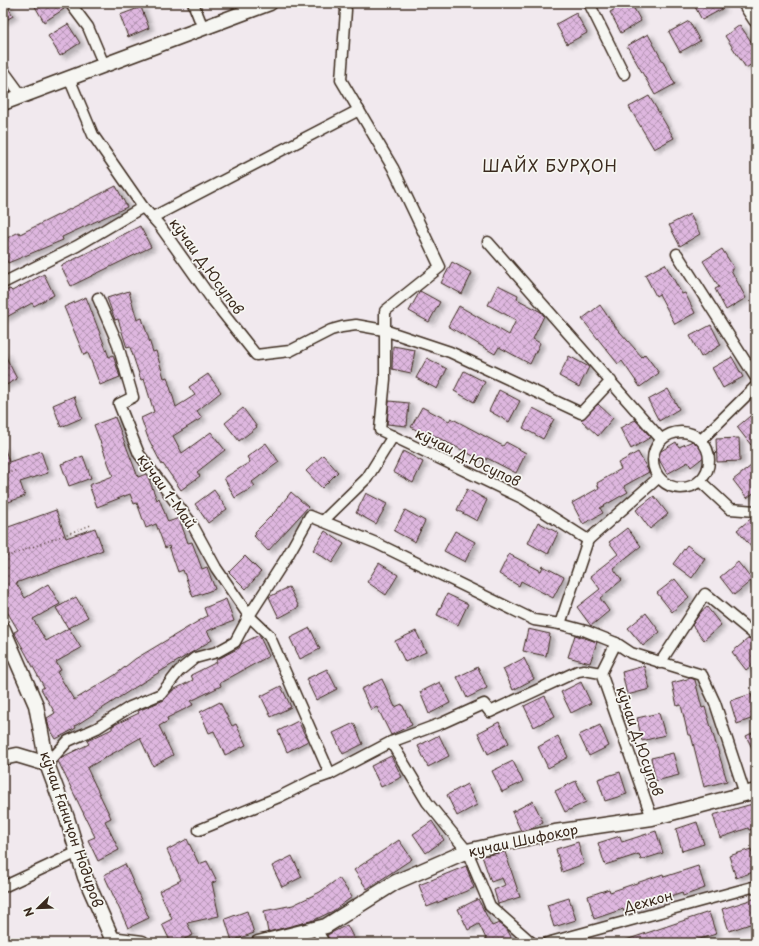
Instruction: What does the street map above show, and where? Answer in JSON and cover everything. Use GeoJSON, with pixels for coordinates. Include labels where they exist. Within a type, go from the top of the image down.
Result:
{"type":"FeatureCollection","features":[{"type":"Feature","properties":{"kind":"street"},"geometry":{"type":"LineString","coordinates":[[70,3],[88,27],[104,65]]}},
{"type":"Feature","properties":{"kind":"street"},"geometry":{"type":"LineString","coordinates":[[193,3],[203,28]]}},
{"type":"Feature","properties":{"kind":"street"},"geometry":{"type":"LineString","coordinates":[[3,103],[270,3]]}},
{"type":"Feature","properties":{"kind":"street"},"geometry":{"type":"LineString","coordinates":[[344,3],[346,10],[341,80],[393,168],[440,267],[384,311],[384,330]]}},
{"type":"Feature","properties":{"kind":"street"},"geometry":{"type":"LineString","coordinates":[[588,3],[624,74]]}},
{"type":"Feature","properties":{"kind":"street"},"geometry":{"type":"LineString","coordinates":[[3,70],[22,96]]}},
{"type":"Feature","properties":{"kind":"street","name":"кӯчаи Д.Юсупов"},"geometry":{"type":"LineString","coordinates":[[69,78],[93,135],[143,207],[153,217],[211,298],[256,355],[290,351],[331,330],[356,325],[384,330],[450,352],[581,413],[611,381]]}},
{"type":"Feature","properties":{"kind":"street"},"geometry":{"type":"LineString","coordinates":[[153,217],[359,110]]}},
{"type":"Feature","properties":{"kind":"street"},"geometry":{"type":"LineString","coordinates":[[3,283],[77,246],[143,207]]}},
{"type":"Feature","properties":{"kind":"street"},"geometry":{"type":"LineString","coordinates":[[488,242],[572,340],[611,381],[661,439]]}},
{"type":"Feature","properties":{"kind":"street"},"geometry":{"type":"LineString","coordinates":[[677,254],[756,378]]}},
{"type":"Feature","properties":{"kind":"street","name":"кӯчаи 1-Май"},"geometry":{"type":"LineString","coordinates":[[98,298],[117,342],[133,397],[119,404],[139,454],[192,524],[216,568],[249,616],[269,635],[330,774]]}},
{"type":"Feature","properties":{"kind":"street","name":"кӯчаи Д.Юсупов"},"geometry":{"type":"LineString","coordinates":[[384,330],[385,379],[380,430],[524,499],[588,540]]}},
{"type":"Feature","properties":{"kind":"street"},"geometry":{"type":"LineString","coordinates":[[701,440],[756,386]]}},
{"type":"Feature","properties":{"kind":"street"},"geometry":{"type":"LineString","coordinates":[[681,431],[692,434],[701,440],[707,449],[710,460],[707,472],[700,481],[690,487],[679,489],[668,486],[658,478],[653,469],[652,458],[655,448],[661,439],[670,433],[681,431]]}},
{"type":"Feature","properties":{"kind":"street"},"geometry":{"type":"LineString","coordinates":[[323,521],[368,478],[393,436]]}},
{"type":"Feature","properties":{"kind":"street"},"geometry":{"type":"LineString","coordinates":[[560,624],[588,540],[658,478]]}},
{"type":"Feature","properties":{"kind":"street"},"geometry":{"type":"LineString","coordinates":[[700,481],[730,509],[756,511]]}},
{"type":"Feature","properties":{"kind":"street"},"geometry":{"type":"LineString","coordinates":[[3,758],[17,755],[47,764],[68,742],[97,728],[130,706],[161,694],[179,671],[194,658],[217,652],[235,642],[249,616],[288,555],[310,516],[376,543],[534,620],[560,624],[586,631],[616,643],[631,653],[702,675],[751,792]]}},
{"type":"Feature","properties":{"kind":"street"},"geometry":{"type":"LineString","coordinates":[[660,663],[706,594],[756,636]]}},
{"type":"Feature","properties":{"kind":"street","name":"кӯчаи Ғаниҷон Нодиров"},"geometry":{"type":"LineString","coordinates":[[3,629],[36,705],[47,764],[78,852],[85,877],[109,942]]}},
{"type":"Feature","properties":{"kind":"street","name":"кӯчаи Д.Юсупов"},"geometry":{"type":"LineString","coordinates":[[616,643],[601,673],[652,818]]}},
{"type":"Feature","properties":{"kind":"street","name":"кӯчаи Д.Юсупов"},"geometry":{"type":"LineString","coordinates":[[391,742],[442,723],[484,704],[490,712],[578,671],[584,670],[601,673]]}},
{"type":"Feature","properties":{"kind":"street"},"geometry":{"type":"LineString","coordinates":[[199,830],[330,774],[391,742],[427,802],[467,851],[490,906],[532,943]]}},
{"type":"Feature","properties":{"kind":"street","name":"кучаи Шифокор"},"geometry":{"type":"LineString","coordinates":[[258,943],[316,930],[326,926],[396,882],[467,851],[555,832],[652,818],[751,792]]}},
{"type":"Feature","properties":{"kind":"street"},"geometry":{"type":"LineString","coordinates":[[3,887],[78,852]]}},
{"type":"Feature","properties":{"kind":"street","name":"Дехкон"},"geometry":{"type":"LineString","coordinates":[[546,943],[756,886]]}},
{"type":"Feature","properties":{"kind":"street"},"geometry":{"type":"LineString","coordinates":[[316,930],[324,943]]}},
{"type":"Feature","properties":{"kind":"street"},"geometry":{"type":"LineString","coordinates":[[109,942],[142,943]]}},
{"type":"Feature","properties":{"kind":"path"},"geometry":{"type":"LineString","coordinates":[[3,475],[16,470]]}},
{"type":"Feature","properties":{"kind":"path"},"geometry":{"type":"LineString","coordinates":[[3,558],[90,525]]}},
{"type":"Feature","properties":{"kind":"building"},"geometry":{"type":"Polygon","coordinates":[[[3,3],[6,3],[13,16],[3,22],[3,3]]]}},
{"type":"Feature","properties":{"kind":"building"},"geometry":{"type":"Polygon","coordinates":[[[33,3],[60,3],[64,9],[44,22],[33,3]]]}},
{"type":"Feature","properties":{"kind":"building"},"geometry":{"type":"Polygon","coordinates":[[[626,3],[631,3],[641,21],[621,33],[610,12],[626,3]]]}},
{"type":"Feature","properties":{"kind":"building"},"geometry":{"type":"Polygon","coordinates":[[[693,3],[719,3],[722,9],[702,20],[693,3]]]}},
{"type":"Feature","properties":{"kind":"building"},"geometry":{"type":"Polygon","coordinates":[[[141,7],[149,28],[128,37],[120,15],[141,7]]]}},
{"type":"Feature","properties":{"kind":"building"},"geometry":{"type":"Polygon","coordinates":[[[576,13],[587,33],[567,44],[556,24],[576,13]]]}},
{"type":"Feature","properties":{"kind":"building"},"geometry":{"type":"Polygon","coordinates":[[[689,21],[700,41],[680,52],[669,32],[689,21]]]}},
{"type":"Feature","properties":{"kind":"building"},"geometry":{"type":"Polygon","coordinates":[[[68,24],[80,43],[60,56],[48,36],[68,24]]]}},
{"type":"Feature","properties":{"kind":"building"},"geometry":{"type":"Polygon","coordinates":[[[740,25],[756,49],[756,61],[746,68],[725,36],[740,25]]]}},
{"type":"Feature","properties":{"kind":"building"},"geometry":{"type":"Polygon","coordinates":[[[648,34],[675,84],[655,95],[627,46],[648,34]]]}},
{"type":"Feature","properties":{"kind":"building"},"geometry":{"type":"Polygon","coordinates":[[[649,96],[674,138],[654,149],[629,107],[649,96]]]}},
{"type":"Feature","properties":{"kind":"building"},"geometry":{"type":"Polygon","coordinates":[[[116,186],[127,207],[62,237],[63,240],[8,263],[3,252],[3,240],[19,232],[20,234],[116,186]]]}},
{"type":"Feature","properties":{"kind":"building"},"geometry":{"type":"Polygon","coordinates":[[[690,214],[700,234],[680,246],[669,225],[690,214]]]}},
{"type":"Feature","properties":{"kind":"building"},"geometry":{"type":"Polygon","coordinates":[[[140,226],[151,247],[71,286],[61,266],[140,226]]]}},
{"type":"Feature","properties":{"kind":"building"},"geometry":{"type":"Polygon","coordinates":[[[722,249],[734,268],[731,270],[746,298],[726,310],[715,289],[719,287],[703,261],[722,249]]]}},
{"type":"Feature","properties":{"kind":"building"},"geometry":{"type":"Polygon","coordinates":[[[452,262],[472,273],[462,294],[441,283],[452,262]]]}},
{"type":"Feature","properties":{"kind":"building"},"geometry":{"type":"Polygon","coordinates":[[[665,264],[682,294],[685,293],[695,313],[675,324],[659,294],[656,296],[645,275],[665,264]]]}},
{"type":"Feature","properties":{"kind":"building"},"geometry":{"type":"Polygon","coordinates":[[[44,274],[54,295],[34,306],[32,303],[3,319],[3,292],[10,289],[12,291],[44,274]]]}},
{"type":"Feature","properties":{"kind":"building"},"geometry":{"type":"Polygon","coordinates":[[[498,285],[518,295],[517,299],[541,312],[544,316],[533,339],[540,343],[530,364],[499,347],[495,354],[448,326],[459,306],[509,335],[516,320],[488,305],[498,285]]]}},
{"type":"Feature","properties":{"kind":"building"},"geometry":{"type":"Polygon","coordinates":[[[129,291],[137,320],[142,318],[153,352],[156,351],[164,378],[167,377],[176,407],[195,395],[189,387],[208,374],[221,392],[197,411],[202,418],[173,436],[182,453],[211,432],[225,450],[197,472],[200,476],[181,490],[163,464],[162,465],[148,438],[141,418],[154,412],[144,379],[141,380],[130,347],[127,348],[118,319],[115,320],[107,298],[129,291]]]}},
{"type":"Feature","properties":{"kind":"building"},"geometry":{"type":"Polygon","coordinates":[[[420,291],[440,302],[429,322],[409,311],[420,291]]]}},
{"type":"Feature","properties":{"kind":"building"},"geometry":{"type":"Polygon","coordinates":[[[86,297],[109,357],[113,355],[120,377],[100,385],[88,353],[84,355],[64,307],[86,297]]]}},
{"type":"Feature","properties":{"kind":"building"},"geometry":{"type":"Polygon","coordinates":[[[600,305],[613,324],[642,357],[645,354],[659,373],[640,387],[622,361],[618,364],[582,319],[600,305]]]}},
{"type":"Feature","properties":{"kind":"building"},"geometry":{"type":"Polygon","coordinates":[[[711,325],[721,345],[701,357],[690,336],[711,325]]]}},
{"type":"Feature","properties":{"kind":"building"},"geometry":{"type":"Polygon","coordinates":[[[393,346],[415,350],[411,373],[392,369],[393,346]]]}},
{"type":"Feature","properties":{"kind":"building"},"geometry":{"type":"Polygon","coordinates":[[[3,351],[17,379],[3,387],[3,351]]]}},
{"type":"Feature","properties":{"kind":"building"},"geometry":{"type":"Polygon","coordinates":[[[569,356],[589,367],[579,387],[559,376],[569,356]]]}},
{"type":"Feature","properties":{"kind":"building"},"geometry":{"type":"Polygon","coordinates":[[[732,357],[743,377],[723,388],[712,368],[732,357]]]}},
{"type":"Feature","properties":{"kind":"building"},"geometry":{"type":"Polygon","coordinates":[[[427,358],[447,369],[437,389],[416,378],[427,358]]]}},
{"type":"Feature","properties":{"kind":"building"},"geometry":{"type":"Polygon","coordinates":[[[464,371],[485,382],[474,402],[454,391],[464,371]]]}},
{"type":"Feature","properties":{"kind":"building"},"geometry":{"type":"Polygon","coordinates":[[[668,389],[679,409],[659,421],[648,400],[668,389]]]}},
{"type":"Feature","properties":{"kind":"building"},"geometry":{"type":"Polygon","coordinates":[[[499,390],[520,401],[509,422],[489,411],[499,390]]]}},
{"type":"Feature","properties":{"kind":"building"},"geometry":{"type":"Polygon","coordinates":[[[74,396],[82,418],[61,427],[53,405],[74,396]]]}},
{"type":"Feature","properties":{"kind":"building"},"geometry":{"type":"Polygon","coordinates":[[[389,401],[409,403],[407,426],[387,424],[389,401]]]}},
{"type":"Feature","properties":{"kind":"building"},"geometry":{"type":"Polygon","coordinates":[[[598,404],[613,418],[598,436],[581,420],[598,404]]]}},
{"type":"Feature","properties":{"kind":"building"},"geometry":{"type":"Polygon","coordinates":[[[422,407],[449,421],[451,418],[503,446],[506,442],[526,453],[516,473],[487,458],[485,462],[433,435],[431,438],[411,427],[422,407]]]}},
{"type":"Feature","properties":{"kind":"building"},"geometry":{"type":"Polygon","coordinates":[[[243,408],[257,427],[239,441],[225,423],[243,408]]]}},
{"type":"Feature","properties":{"kind":"building"},"geometry":{"type":"Polygon","coordinates":[[[533,408],[554,419],[543,439],[523,428],[533,408]]]}},
{"type":"Feature","properties":{"kind":"building"},"geometry":{"type":"Polygon","coordinates":[[[756,411],[756,441],[751,445],[737,427],[756,411]]]}},
{"type":"Feature","properties":{"kind":"building"},"geometry":{"type":"Polygon","coordinates":[[[115,417],[138,477],[146,474],[148,477],[157,500],[159,498],[168,522],[179,518],[188,543],[192,542],[202,569],[207,567],[215,589],[193,597],[183,570],[178,572],[169,546],[165,548],[156,524],[146,528],[137,503],[134,504],[130,494],[97,507],[89,485],[113,476],[94,425],[115,417]]]}},
{"type":"Feature","properties":{"kind":"building"},"geometry":{"type":"Polygon","coordinates":[[[635,420],[651,437],[631,449],[620,428],[635,420]]]}},
{"type":"Feature","properties":{"kind":"building"},"geometry":{"type":"Polygon","coordinates":[[[739,438],[740,461],[717,462],[716,439],[739,438]]]}},
{"type":"Feature","properties":{"kind":"building"},"geometry":{"type":"Polygon","coordinates":[[[695,440],[705,456],[691,467],[688,462],[667,474],[656,454],[676,442],[679,447],[695,440]]]}},
{"type":"Feature","properties":{"kind":"building"},"geometry":{"type":"Polygon","coordinates":[[[266,443],[279,462],[252,482],[255,486],[235,498],[224,478],[250,462],[247,457],[266,443]]]}},
{"type":"Feature","properties":{"kind":"building"},"geometry":{"type":"Polygon","coordinates":[[[4,446],[9,462],[41,451],[48,473],[20,482],[25,496],[3,504],[4,446]]]}},
{"type":"Feature","properties":{"kind":"building"},"geometry":{"type":"Polygon","coordinates":[[[403,451],[423,462],[413,483],[393,472],[403,451]]]}},
{"type":"Feature","properties":{"kind":"building"},"geometry":{"type":"Polygon","coordinates":[[[638,452],[649,472],[624,486],[628,492],[600,508],[603,513],[583,524],[572,503],[599,488],[597,483],[621,469],[618,463],[638,452]]]}},
{"type":"Feature","properties":{"kind":"building"},"geometry":{"type":"Polygon","coordinates":[[[323,455],[338,472],[322,488],[306,471],[323,455]]]}},
{"type":"Feature","properties":{"kind":"building"},"geometry":{"type":"Polygon","coordinates":[[[83,456],[91,478],[69,486],[61,464],[83,456]]]}},
{"type":"Feature","properties":{"kind":"building"},"geometry":{"type":"Polygon","coordinates":[[[751,466],[756,472],[756,491],[747,498],[733,480],[751,466]]]}},
{"type":"Feature","properties":{"kind":"building"},"geometry":{"type":"Polygon","coordinates":[[[467,489],[487,500],[477,521],[457,510],[467,489]]]}},
{"type":"Feature","properties":{"kind":"building"},"geometry":{"type":"Polygon","coordinates":[[[214,490],[227,509],[208,523],[195,504],[214,490]]]}},
{"type":"Feature","properties":{"kind":"building"},"geometry":{"type":"Polygon","coordinates":[[[291,492],[308,507],[268,551],[254,536],[256,534],[255,532],[277,510],[291,492]]]}},
{"type":"Feature","properties":{"kind":"building"},"geometry":{"type":"Polygon","coordinates":[[[366,493],[387,504],[376,524],[356,513],[366,493]]]}},
{"type":"Feature","properties":{"kind":"building"},"geometry":{"type":"Polygon","coordinates":[[[654,496],[668,514],[650,529],[636,510],[654,496]]]}},
{"type":"Feature","properties":{"kind":"building"},"geometry":{"type":"Polygon","coordinates":[[[56,510],[66,538],[95,528],[103,550],[16,583],[25,598],[48,584],[60,604],[33,619],[46,641],[69,628],[81,648],[56,662],[61,670],[57,672],[74,700],[115,675],[135,659],[207,616],[204,608],[226,599],[234,621],[207,631],[212,640],[75,726],[76,728],[56,739],[49,728],[47,718],[55,713],[41,689],[44,687],[14,632],[18,630],[3,605],[3,529],[56,510]]]}},
{"type":"Feature","properties":{"kind":"building"},"geometry":{"type":"Polygon","coordinates":[[[405,510],[425,521],[415,542],[394,531],[405,510]]]}},
{"type":"Feature","properties":{"kind":"building"},"geometry":{"type":"Polygon","coordinates":[[[753,517],[756,517],[756,545],[752,548],[737,530],[753,517]]]}},
{"type":"Feature","properties":{"kind":"building"},"geometry":{"type":"Polygon","coordinates":[[[538,522],[558,533],[548,554],[528,543],[538,522]]]}},
{"type":"Feature","properties":{"kind":"building"},"geometry":{"type":"Polygon","coordinates":[[[627,528],[641,546],[613,568],[622,580],[600,598],[609,611],[591,626],[577,607],[600,589],[590,576],[618,554],[609,542],[627,528]]]}},
{"type":"Feature","properties":{"kind":"building"},"geometry":{"type":"Polygon","coordinates":[[[325,531],[344,544],[332,563],[313,550],[325,531]]]}},
{"type":"Feature","properties":{"kind":"building"},"geometry":{"type":"Polygon","coordinates":[[[455,531],[475,542],[465,562],[444,551],[455,531]]]}},
{"type":"Feature","properties":{"kind":"building"},"geometry":{"type":"Polygon","coordinates":[[[687,545],[705,559],[692,578],[673,564],[687,545]]]}},
{"type":"Feature","properties":{"kind":"building"},"geometry":{"type":"Polygon","coordinates":[[[509,554],[541,571],[543,566],[564,577],[553,598],[521,581],[519,586],[499,574],[509,554]]]}},
{"type":"Feature","properties":{"kind":"building"},"geometry":{"type":"Polygon","coordinates":[[[245,556],[261,572],[246,589],[229,572],[245,556]]]}},
{"type":"Feature","properties":{"kind":"building"},"geometry":{"type":"Polygon","coordinates":[[[738,562],[752,580],[734,595],[720,577],[738,562]]]}},
{"type":"Feature","properties":{"kind":"building"},"geometry":{"type":"Polygon","coordinates":[[[379,563],[398,575],[386,595],[367,582],[379,563]]]}},
{"type":"Feature","properties":{"kind":"building"},"geometry":{"type":"Polygon","coordinates":[[[675,579],[689,597],[672,612],[657,593],[675,579]]]}},
{"type":"Feature","properties":{"kind":"building"},"geometry":{"type":"Polygon","coordinates":[[[289,587],[299,607],[279,618],[269,597],[289,587]]]}},
{"type":"Feature","properties":{"kind":"building"},"geometry":{"type":"Polygon","coordinates":[[[447,594],[468,604],[458,625],[437,615],[447,594]]]}},
{"type":"Feature","properties":{"kind":"building"},"geometry":{"type":"Polygon","coordinates":[[[76,597],[88,617],[68,628],[56,608],[76,597]]]}},
{"type":"Feature","properties":{"kind":"building"},"geometry":{"type":"Polygon","coordinates":[[[707,607],[721,625],[704,640],[692,625],[701,612],[707,607]]]}},
{"type":"Feature","properties":{"kind":"building"},"geometry":{"type":"Polygon","coordinates":[[[646,613],[660,632],[643,646],[628,628],[646,613]]]}},
{"type":"Feature","properties":{"kind":"building"},"geometry":{"type":"Polygon","coordinates":[[[310,628],[320,649],[300,659],[290,638],[310,628]]]}},
{"type":"Feature","properties":{"kind":"building"},"geometry":{"type":"Polygon","coordinates":[[[528,629],[550,634],[546,656],[523,651],[528,629]]]}},
{"type":"Feature","properties":{"kind":"building"},"geometry":{"type":"Polygon","coordinates":[[[416,631],[426,652],[405,662],[395,641],[416,631]]]}},
{"type":"Feature","properties":{"kind":"building"},"geometry":{"type":"Polygon","coordinates":[[[259,635],[269,656],[220,683],[221,686],[191,701],[193,705],[167,718],[168,721],[159,726],[173,755],[153,766],[140,738],[87,768],[111,818],[105,821],[119,850],[98,861],[88,840],[95,837],[58,761],[62,757],[89,744],[87,741],[112,729],[112,726],[139,713],[138,711],[164,700],[173,690],[193,680],[191,675],[217,662],[216,660],[239,648],[241,644],[259,635]]]}},
{"type":"Feature","properties":{"kind":"building"},"geometry":{"type":"Polygon","coordinates":[[[575,635],[597,642],[590,663],[568,657],[575,635]]]}},
{"type":"Feature","properties":{"kind":"building"},"geometry":{"type":"Polygon","coordinates":[[[749,638],[756,645],[756,662],[746,670],[732,652],[749,638]]]}},
{"type":"Feature","properties":{"kind":"building"},"geometry":{"type":"Polygon","coordinates":[[[524,658],[534,679],[513,690],[503,669],[524,658]]]}},
{"type":"Feature","properties":{"kind":"building"},"geometry":{"type":"Polygon","coordinates":[[[644,666],[650,689],[627,695],[622,672],[644,666]]]}},
{"type":"Feature","properties":{"kind":"building"},"geometry":{"type":"Polygon","coordinates":[[[478,667],[487,688],[467,698],[457,677],[478,667]]]}},
{"type":"Feature","properties":{"kind":"building"},"geometry":{"type":"Polygon","coordinates":[[[327,669],[337,689],[316,700],[306,679],[327,669]]]}},
{"type":"Feature","properties":{"kind":"building"},"geometry":{"type":"Polygon","coordinates":[[[691,678],[695,680],[702,708],[705,707],[727,781],[704,787],[691,735],[688,735],[681,705],[677,706],[672,683],[691,678]]]}},
{"type":"Feature","properties":{"kind":"building"},"geometry":{"type":"Polygon","coordinates":[[[382,679],[395,707],[402,704],[412,725],[391,735],[377,707],[371,710],[361,689],[382,679]]]}},
{"type":"Feature","properties":{"kind":"building"},"geometry":{"type":"Polygon","coordinates":[[[440,682],[450,703],[429,714],[420,692],[440,682]]]}},
{"type":"Feature","properties":{"kind":"building"},"geometry":{"type":"Polygon","coordinates":[[[581,682],[591,703],[571,713],[561,692],[581,682]]]}},
{"type":"Feature","properties":{"kind":"building"},"geometry":{"type":"Polygon","coordinates":[[[281,686],[291,707],[271,717],[261,696],[281,686]]]}},
{"type":"Feature","properties":{"kind":"building"},"geometry":{"type":"Polygon","coordinates":[[[751,694],[756,709],[756,717],[737,724],[730,701],[751,694]]]}},
{"type":"Feature","properties":{"kind":"building"},"geometry":{"type":"Polygon","coordinates":[[[545,696],[555,716],[534,727],[524,706],[545,696]]]}},
{"type":"Feature","properties":{"kind":"building"},"geometry":{"type":"Polygon","coordinates":[[[220,702],[232,726],[236,724],[246,745],[225,755],[214,731],[209,733],[200,712],[220,702]]]}},
{"type":"Feature","properties":{"kind":"building"},"geometry":{"type":"Polygon","coordinates":[[[659,713],[665,735],[642,741],[637,718],[659,713]]]}},
{"type":"Feature","properties":{"kind":"building"},"geometry":{"type":"Polygon","coordinates":[[[298,721],[308,741],[287,752],[278,731],[298,721]]]}},
{"type":"Feature","properties":{"kind":"building"},"geometry":{"type":"Polygon","coordinates":[[[499,722],[509,743],[488,754],[478,733],[499,722]]]}},
{"type":"Feature","properties":{"kind":"building"},"geometry":{"type":"Polygon","coordinates":[[[354,723],[363,744],[343,754],[333,733],[354,723]]]}},
{"type":"Feature","properties":{"kind":"building"},"geometry":{"type":"Polygon","coordinates":[[[600,725],[609,746],[589,756],[579,735],[600,725]]]}},
{"type":"Feature","properties":{"kind":"building"},"geometry":{"type":"Polygon","coordinates":[[[756,731],[756,756],[746,736],[756,731]]]}},
{"type":"Feature","properties":{"kind":"building"},"geometry":{"type":"Polygon","coordinates":[[[439,735],[449,756],[428,767],[418,746],[439,735]]]}},
{"type":"Feature","properties":{"kind":"building"},"geometry":{"type":"Polygon","coordinates":[[[558,736],[568,757],[548,768],[538,747],[558,736]]]}},
{"type":"Feature","properties":{"kind":"building"},"geometry":{"type":"Polygon","coordinates":[[[673,753],[679,775],[656,781],[651,758],[673,753]]]}},
{"type":"Feature","properties":{"kind":"building"},"geometry":{"type":"Polygon","coordinates":[[[391,756],[402,777],[381,787],[371,766],[391,756]]]}},
{"type":"Feature","properties":{"kind":"building"},"geometry":{"type":"Polygon","coordinates":[[[513,761],[523,782],[502,792],[492,771],[513,761]]]}},
{"type":"Feature","properties":{"kind":"building"},"geometry":{"type":"Polygon","coordinates":[[[620,772],[627,794],[605,801],[598,779],[620,772]]]}},
{"type":"Feature","properties":{"kind":"building"},"geometry":{"type":"Polygon","coordinates":[[[576,781],[586,802],[565,812],[555,791],[576,781]]]}},
{"type":"Feature","properties":{"kind":"building"},"geometry":{"type":"Polygon","coordinates":[[[467,784],[477,805],[457,816],[447,795],[467,784]]]}},
{"type":"Feature","properties":{"kind":"building"},"geometry":{"type":"Polygon","coordinates":[[[533,801],[543,822],[530,829],[521,831],[512,812],[533,801]]]}},
{"type":"Feature","properties":{"kind":"building"},"geometry":{"type":"Polygon","coordinates":[[[756,803],[756,828],[749,830],[748,828],[720,838],[713,815],[756,803]]]}},
{"type":"Feature","properties":{"kind":"building"},"geometry":{"type":"Polygon","coordinates":[[[432,821],[444,840],[426,853],[413,834],[432,821]]]}},
{"type":"Feature","properties":{"kind":"building"},"geometry":{"type":"Polygon","coordinates":[[[697,822],[704,844],[682,851],[676,829],[697,822]]]}},
{"type":"Feature","properties":{"kind":"building"},"geometry":{"type":"Polygon","coordinates":[[[656,831],[663,853],[641,860],[639,854],[605,865],[598,843],[620,836],[622,842],[656,831]]]}},
{"type":"Feature","properties":{"kind":"building"},"geometry":{"type":"Polygon","coordinates":[[[187,839],[199,864],[207,861],[217,881],[212,883],[219,916],[187,923],[193,935],[176,943],[171,943],[162,924],[172,919],[159,891],[181,880],[167,850],[187,839]]]}},
{"type":"Feature","properties":{"kind":"building"},"geometry":{"type":"Polygon","coordinates":[[[399,840],[412,859],[367,889],[354,870],[399,840]]]}},
{"type":"Feature","properties":{"kind":"building"},"geometry":{"type":"Polygon","coordinates":[[[578,842],[584,864],[562,872],[556,849],[578,842]]]}},
{"type":"Feature","properties":{"kind":"building"},"geometry":{"type":"Polygon","coordinates":[[[751,849],[756,865],[756,871],[736,878],[729,856],[751,849]]]}},
{"type":"Feature","properties":{"kind":"building"},"geometry":{"type":"Polygon","coordinates":[[[505,852],[520,897],[498,904],[494,890],[505,885],[502,878],[491,882],[482,856],[505,852]]]}},
{"type":"Feature","properties":{"kind":"building"},"geometry":{"type":"Polygon","coordinates":[[[292,856],[302,877],[282,887],[272,866],[292,856]]]}},
{"type":"Feature","properties":{"kind":"building"},"geometry":{"type":"Polygon","coordinates":[[[125,864],[149,918],[128,928],[104,875],[125,864]]]}},
{"type":"Feature","properties":{"kind":"building"},"geometry":{"type":"Polygon","coordinates":[[[466,866],[474,888],[427,907],[419,885],[466,866]]]}},
{"type":"Feature","properties":{"kind":"building"},"geometry":{"type":"Polygon","coordinates":[[[698,866],[705,888],[683,896],[682,892],[624,912],[623,909],[594,919],[588,896],[609,889],[610,892],[663,874],[664,877],[698,866]]]}},
{"type":"Feature","properties":{"kind":"building"},"geometry":{"type":"Polygon","coordinates":[[[339,878],[352,897],[333,911],[314,920],[268,932],[264,911],[293,905],[320,892],[339,878]]]}},
{"type":"Feature","properties":{"kind":"building"},"geometry":{"type":"Polygon","coordinates":[[[569,898],[576,920],[554,927],[547,905],[569,898]]]}},
{"type":"Feature","properties":{"kind":"building"},"geometry":{"type":"Polygon","coordinates":[[[756,898],[756,922],[729,931],[722,909],[756,898]]]}},
{"type":"Feature","properties":{"kind":"building"},"geometry":{"type":"Polygon","coordinates":[[[478,899],[492,926],[499,923],[507,929],[514,943],[488,943],[479,924],[468,930],[458,909],[478,899]]]}},
{"type":"Feature","properties":{"kind":"building"},"geometry":{"type":"Polygon","coordinates":[[[247,911],[254,933],[232,941],[225,919],[247,911]]]}},
{"type":"Feature","properties":{"kind":"building"},"geometry":{"type":"Polygon","coordinates":[[[709,912],[716,934],[687,943],[620,943],[620,942],[709,912]]]}},
{"type":"Feature","properties":{"kind":"building"},"geometry":{"type":"Polygon","coordinates":[[[347,925],[356,943],[330,943],[327,935],[347,925]]]}},
{"type":"Feature","properties":{"kind":"district","name":"ШАЙХ БУРҲОН"},"geometry":{"type":"Point","coordinates":[550,165]}}]}
